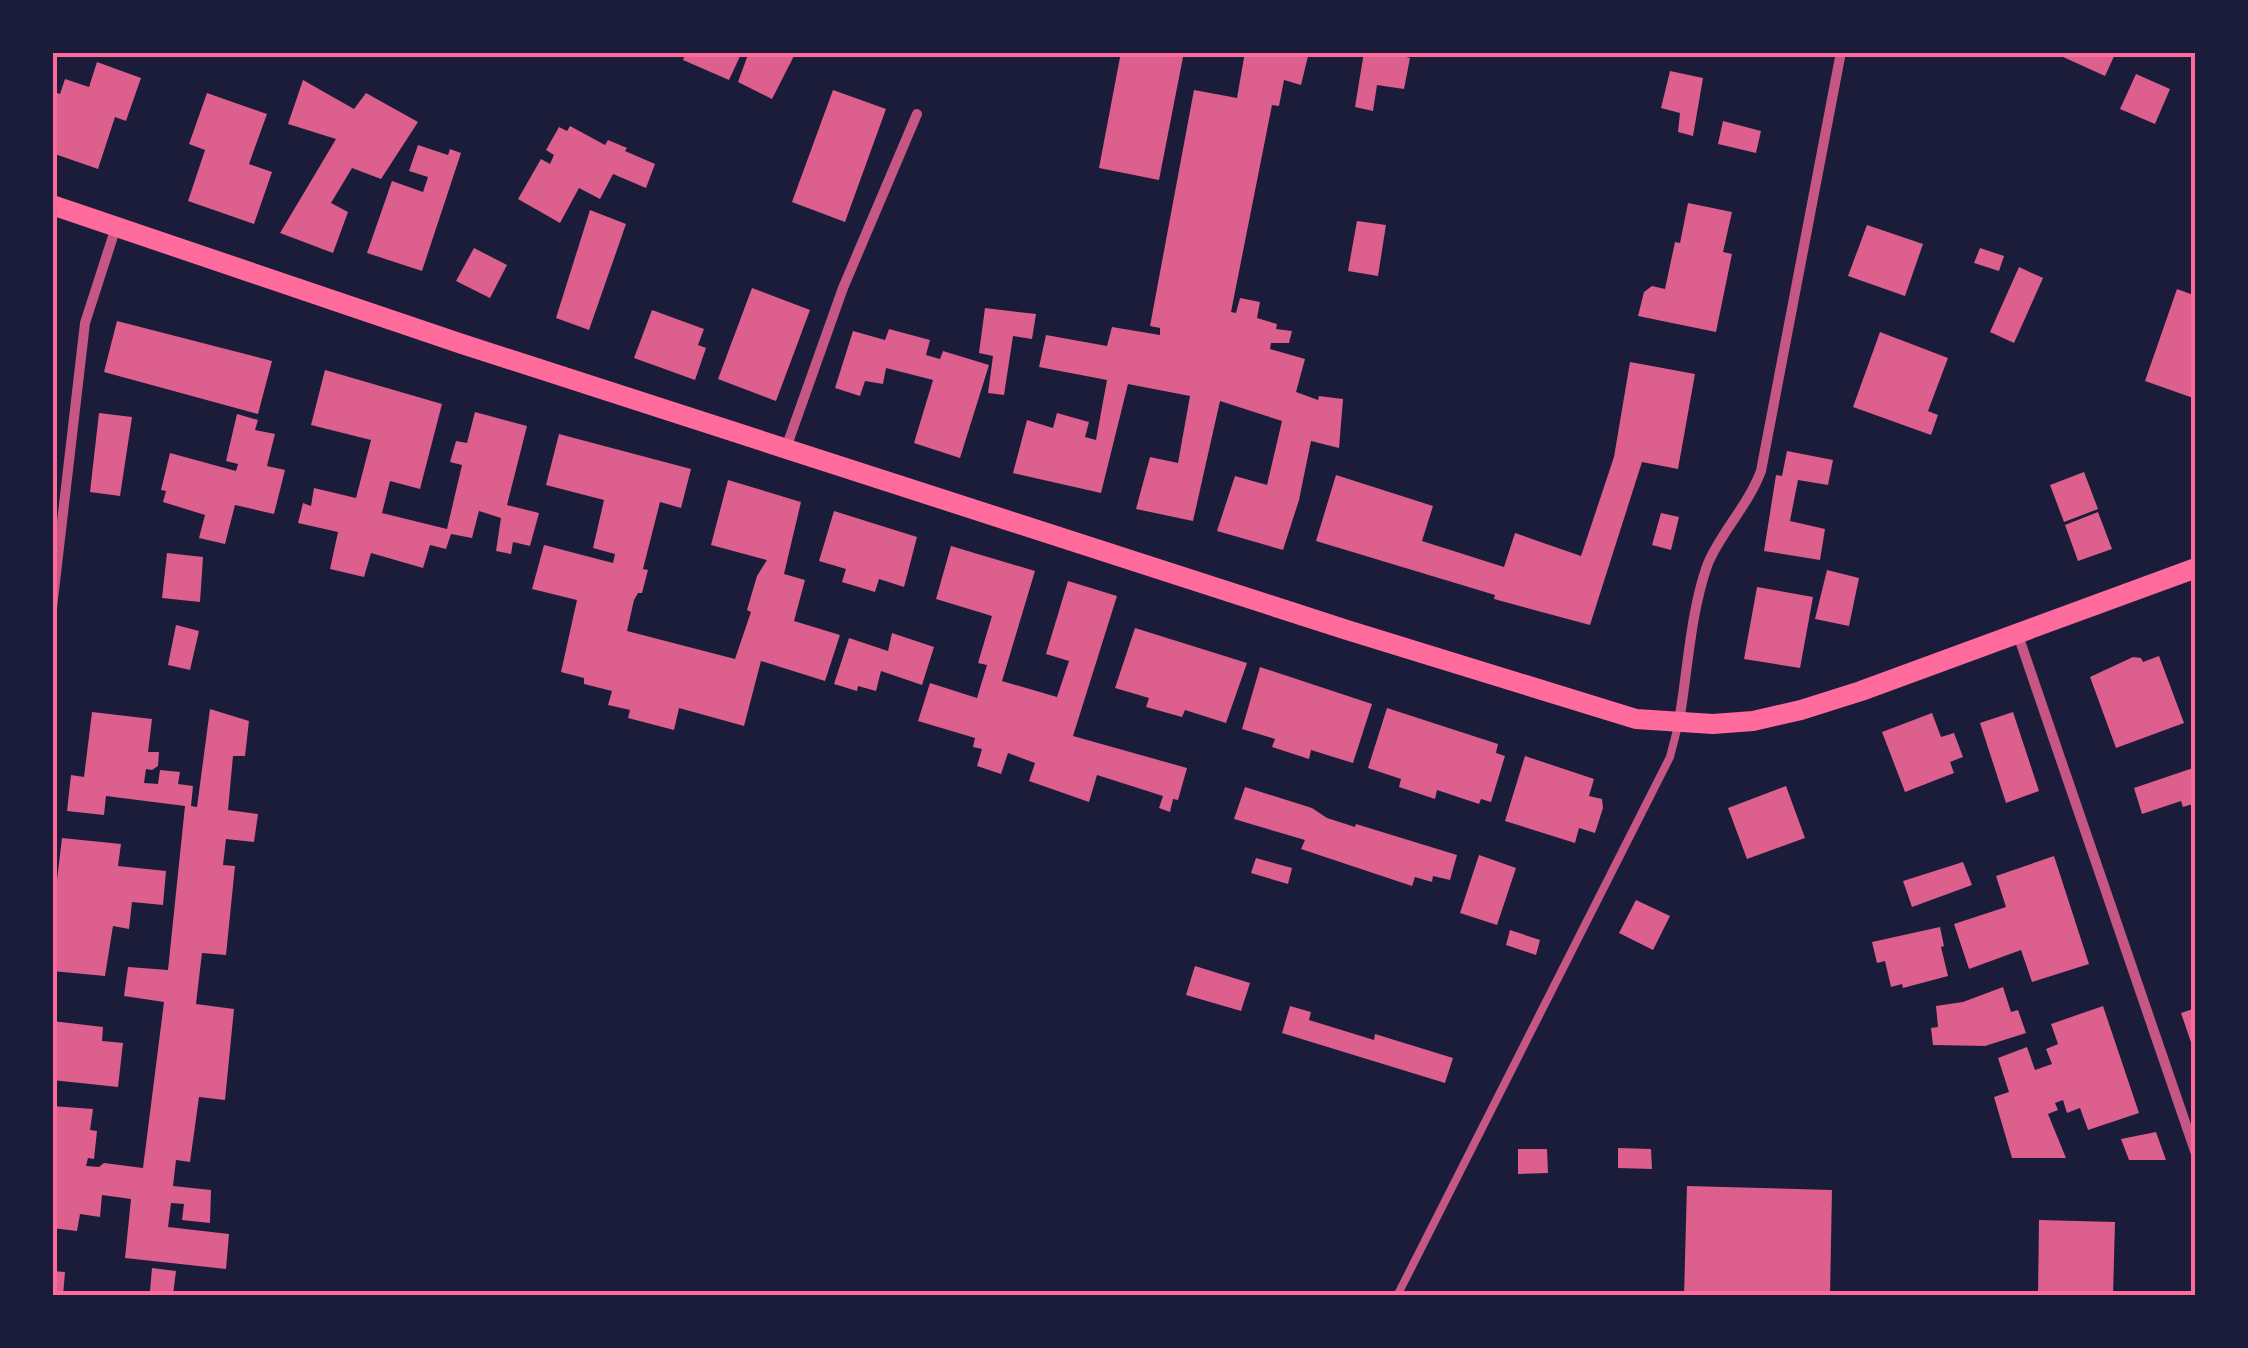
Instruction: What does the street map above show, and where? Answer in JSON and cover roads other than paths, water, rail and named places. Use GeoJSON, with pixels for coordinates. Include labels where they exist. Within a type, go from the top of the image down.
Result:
{"type":"FeatureCollection","features":[{"type":"Feature","properties":{"kind":"main road"},"geometry":{"type":"LineString","coordinates":[[52,205],[786,449],[1606,712],[1679,724],[1753,721],[1801,710],[2196,568]]}},
{"type":"Feature","properties":{"kind":"street"},"geometry":{"type":"LineString","coordinates":[[1679,724],[1695,616],[1708,563],[1752,496],[1761,471],[1840,52]]}},
{"type":"Feature","properties":{"kind":"street"},"geometry":{"type":"LineString","coordinates":[[786,449],[843,288],[918,114]]}},
{"type":"Feature","properties":{"kind":"street"},"geometry":{"type":"LineString","coordinates":[[52,608],[56,533],[85,323],[116,228]]}},
{"type":"Feature","properties":{"kind":"street"},"geometry":{"type":"LineString","coordinates":[[2018,634],[2196,1154]]}},
{"type":"Feature","properties":{"kind":"lane"},"geometry":{"type":"LineString","coordinates":[[1397,1296],[1638,823],[1670,757],[1679,724]]}}]}
